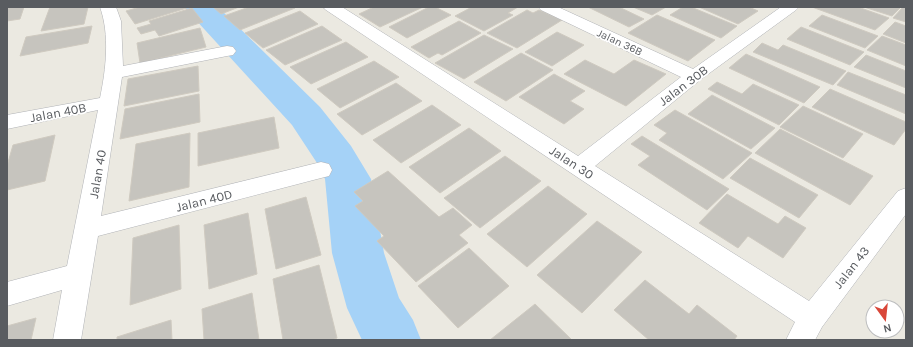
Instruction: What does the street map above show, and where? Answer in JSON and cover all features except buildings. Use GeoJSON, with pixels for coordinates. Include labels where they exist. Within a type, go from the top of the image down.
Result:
{"type":"FeatureCollection","features":[{"type":"Feature","properties":{"kind":"street","name":"Jalan 40"},"geometry":{"type":"LineString","coordinates":[[67,340],[88,229],[114,73],[113,21],[108,7]]}},
{"type":"Feature","properties":{"kind":"street","name":"Jalan 30"},"geometry":{"type":"LineString","coordinates":[[331,7],[812,318]]}},
{"type":"Feature","properties":{"kind":"street","name":"Jalan 36B"},"geometry":{"type":"LineString","coordinates":[[548,7],[694,76]]}},
{"type":"Feature","properties":{"kind":"street","name":"Jalan 30B"},"geometry":{"type":"LineString","coordinates":[[579,167],[694,76],[791,7]]}},
{"type":"Feature","properties":{"kind":"street"},"geometry":{"type":"LineString","coordinates":[[114,73],[227,51]]}},
{"type":"Feature","properties":{"kind":"street","name":"Jalan 40B"},"geometry":{"type":"LineString","coordinates":[[7,122],[109,102]]}},
{"type":"Feature","properties":{"kind":"street","name":"Jalan 40D"},"geometry":{"type":"LineString","coordinates":[[88,229],[321,170]]}},
{"type":"Feature","properties":{"kind":"street","name":"Jalan 43"},"geometry":{"type":"LineString","coordinates":[[800,340],[812,318],[906,197]]}},
{"type":"Feature","properties":{"kind":"street"},"geometry":{"type":"LineString","coordinates":[[7,294],[79,274]]}},
{"type":"Feature","properties":{"kind":"waterway"},"geometry":{"type":"LineString","coordinates":[[200,7],[306,116],[336,157],[348,179],[358,253],[375,308],[392,340]]}}]}
